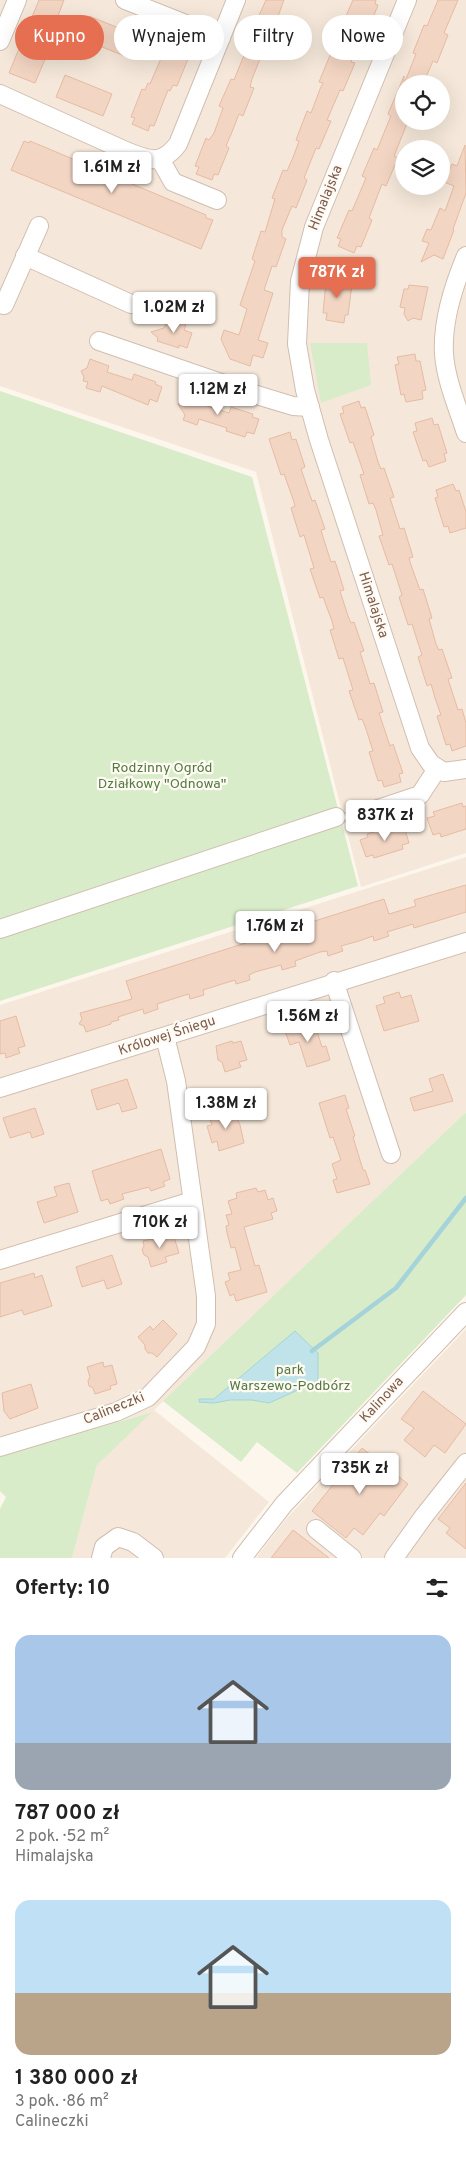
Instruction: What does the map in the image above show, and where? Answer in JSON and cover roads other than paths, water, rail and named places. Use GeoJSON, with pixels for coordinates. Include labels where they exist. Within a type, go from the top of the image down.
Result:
{"type":"FeatureCollection","features":[{"type":"Feature","properties":{"kind":"street"},"geometry":{"type":"LineString","coordinates":[[0,41],[17,0]]}},
{"type":"Feature","properties":{"kind":"street"},"geometry":{"type":"LineString","coordinates":[[125,0],[163,15]]}},
{"type":"Feature","properties":{"kind":"street"},"geometry":{"type":"LineString","coordinates":[[224,30],[236,0]]}},
{"type":"Feature","properties":{"kind":"street","name":"Himalajska"},"geometry":{"type":"LineString","coordinates":[[407,0],[314,227],[300,281],[296,324],[300,361],[310,407],[420,748],[424,756],[438,769]]}},
{"type":"Feature","properties":{"kind":"street"},"geometry":{"type":"LineString","coordinates":[[0,94],[147,160],[160,159],[171,153],[178,144],[212,60]]}},
{"type":"Feature","properties":{"kind":"street"},"geometry":{"type":"LineString","coordinates":[[160,159],[173,182],[217,200]]}},
{"type":"Feature","properties":{"kind":"street"},"geometry":{"type":"LineString","coordinates":[[0,304],[4,305],[39,226]]}},
{"type":"Feature","properties":{"kind":"street"},"geometry":{"type":"LineString","coordinates":[[26,256],[131,304]]}},
{"type":"Feature","properties":{"kind":"street"},"geometry":{"type":"LineString","coordinates":[[466,256],[450,301],[446,322],[444,355],[448,376],[466,433]]}},
{"type":"Feature","properties":{"kind":"street"},"geometry":{"type":"LineString","coordinates":[[99,341],[257,395],[293,406],[310,407]]}},
{"type":"Feature","properties":{"kind":"street"},"geometry":{"type":"LineString","coordinates":[[354,817],[420,795],[438,769],[449,773],[466,769]]}},
{"type":"Feature","properties":{"kind":"street"},"geometry":{"type":"LineString","coordinates":[[0,930],[336,817]]}},
{"type":"Feature","properties":{"kind":"street","name":"Królowej Śniegu"},"geometry":{"type":"LineString","coordinates":[[0,1088],[165,1037],[334,981],[466,942]]}},
{"type":"Feature","properties":{"kind":"street"},"geometry":{"type":"LineString","coordinates":[[334,981],[391,1154]]}},
{"type":"Feature","properties":{"kind":"street","name":"Calineczki"},"geometry":{"type":"LineString","coordinates":[[0,1447],[116,1412],[148,1397],[196,1347],[206,1324],[207,1310],[176,1081],[165,1037]]}},
{"type":"Feature","properties":{"kind":"street"},"geometry":{"type":"LineString","coordinates":[[0,1260],[192,1201]]}},
{"type":"Feature","properties":{"kind":"street","name":"Kalinowa"},"geometry":{"type":"LineString","coordinates":[[242,1558],[284,1504],[466,1312]]}},
{"type":"Feature","properties":{"kind":"street"},"geometry":{"type":"LineString","coordinates":[[394,1558],[466,1463]]}},
{"type":"Feature","properties":{"kind":"street"},"geometry":{"type":"LineString","coordinates":[[316,1529],[352,1558]]}},
{"type":"Feature","properties":{"kind":"street"},"geometry":{"type":"LineString","coordinates":[[101,1558],[104,1547],[118,1537],[133,1542],[154,1558]]}},
{"type":"Feature","properties":{"kind":"water"},"geometry":{"type":"Polygon","coordinates":[[[295,1331],[318,1353],[318,1381],[269,1403],[252,1400],[230,1400],[214,1403],[199,1402],[199,1399],[214,1399],[295,1331]]]}},
{"type":"Feature","properties":{"kind":"waterway"},"geometry":{"type":"LineString","coordinates":[[312,1351],[396,1288],[466,1198]]}},
{"type":"Feature","properties":{"kind":"park label","name":"Rodzinny Ogród Działkowy \"Odnowa\""},"geometry":{"type":"Point","coordinates":[162,776]}},
{"type":"Feature","properties":{"kind":"park label","name":"park Warszewo-Podbórz"},"geometry":{"type":"Point","coordinates":[290,1378]}}]}
